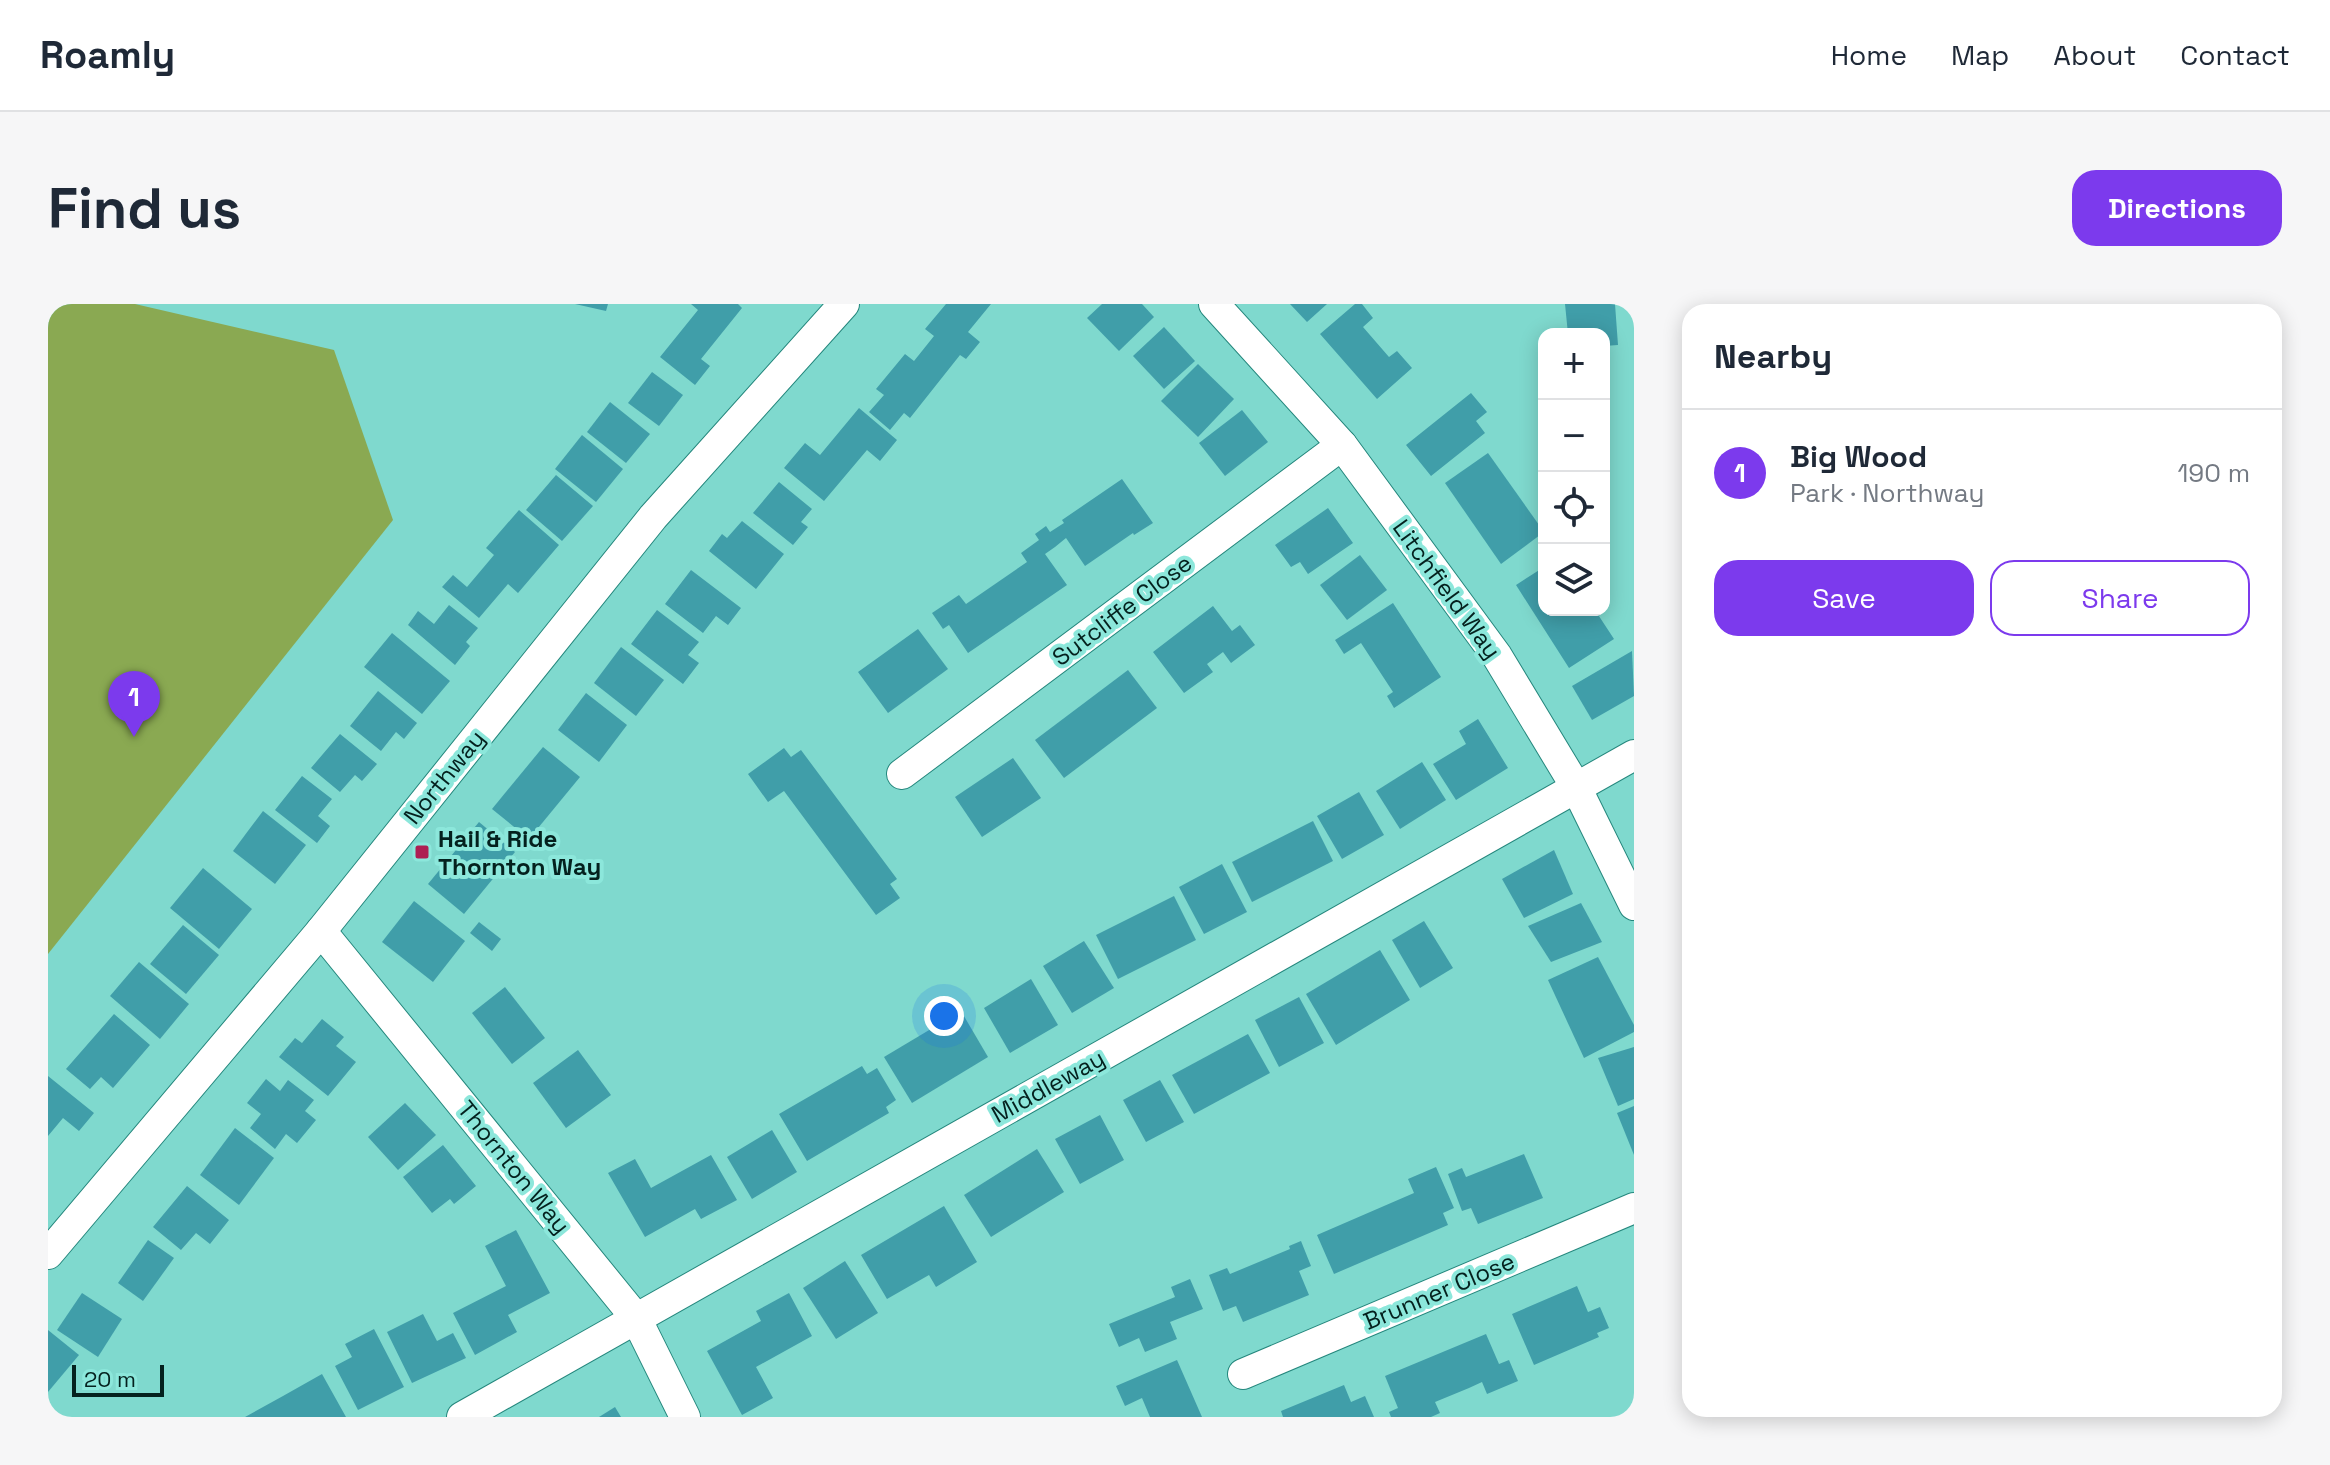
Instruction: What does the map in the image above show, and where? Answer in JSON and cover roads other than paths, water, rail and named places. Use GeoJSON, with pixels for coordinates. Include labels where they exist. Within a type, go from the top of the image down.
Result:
{"type":"FeatureCollection","features":[{"type":"Feature","properties":{"kind":"street","name":"Litchfield Way"},"geometry":{"type":"LineString","coordinates":[[1214,304],[1342,445],[1497,656],[1576,787],[1634,905]]}},
{"type":"Feature","properties":{"kind":"street","name":"Northway"},"geometry":{"type":"LineString","coordinates":[[48,1254],[321,931],[653,517],[829,309]]}},
{"type":"Feature","properties":{"kind":"street","name":"Sutcliffe Close"},"geometry":{"type":"LineString","coordinates":[[902,774],[1342,445]]}},
{"type":"Feature","properties":{"kind":"street","name":"Middleway"},"geometry":{"type":"LineString","coordinates":[[462,1417],[1634,755]]}},
{"type":"Feature","properties":{"kind":"street","name":"Thornton Way"},"geometry":{"type":"LineString","coordinates":[[321,931],[636,1318],[685,1417]]}},
{"type":"Feature","properties":{"kind":"street","name":"Brunner Close"},"geometry":{"type":"LineString","coordinates":[[1243,1374],[1634,1208]]}},
{"type":"Feature","properties":{"kind":"place","name":"Big Wood"},"geometry":{"type":"Point","coordinates":[134,737]}},
{"type":"Feature","properties":{"kind":"place","name":"Hail & Ride Thornton Way"},"geometry":{"type":"Point","coordinates":[422,852]}}]}
